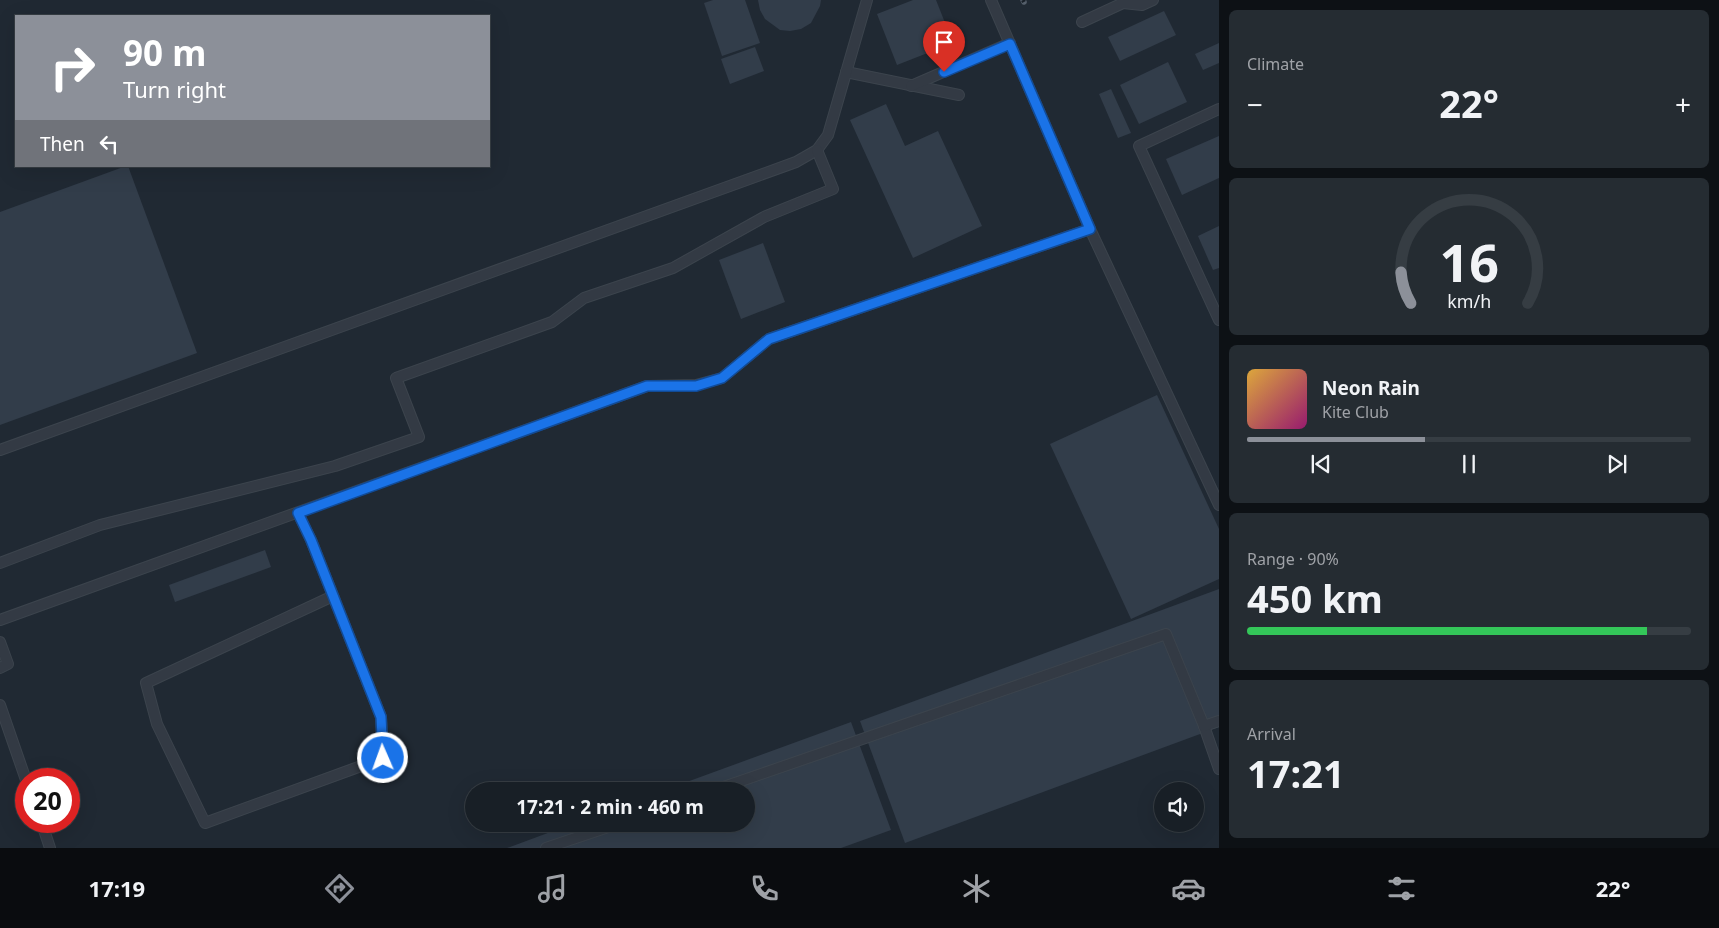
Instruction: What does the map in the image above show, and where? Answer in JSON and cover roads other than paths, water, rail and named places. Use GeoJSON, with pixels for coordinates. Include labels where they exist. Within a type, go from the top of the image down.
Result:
{"type":"FeatureCollection","features":[{"type":"Feature","properties":{"kind":"lane"},"geometry":{"type":"LineString","coordinates":[[0,450],[796,162],[818,150],[828,134],[867,0]]}},
{"type":"Feature","properties":{"kind":"lane"},"geometry":{"type":"LineString","coordinates":[[991,0],[1090,229],[1219,505]]}},
{"type":"Feature","properties":{"kind":"lane"},"geometry":{"type":"LineString","coordinates":[[1082,22],[1123,3],[1142,5],[1153,0]]}},
{"type":"Feature","properties":{"kind":"lane"},"geometry":{"type":"LineString","coordinates":[[911,86],[1010,44]]}},
{"type":"Feature","properties":{"kind":"lane"},"geometry":{"type":"LineString","coordinates":[[846,72],[959,95]]}},
{"type":"Feature","properties":{"kind":"lane"},"geometry":{"type":"LineString","coordinates":[[1218,315],[1139,146],[1219,109]]}},
{"type":"Feature","properties":{"kind":"lane"},"geometry":{"type":"LineString","coordinates":[[0,563],[100,525],[335,466],[419,437],[396,378],[552,322],[584,298],[673,268],[764,217],[832,190],[818,150]]}},
{"type":"Feature","properties":{"kind":"lane"},"geometry":{"type":"LineString","coordinates":[[0,620],[647,386],[696,386],[722,378],[769,339],[1090,229]]}},
{"type":"Feature","properties":{"kind":"lane"},"geometry":{"type":"LineString","coordinates":[[298,513],[334,596],[381,717],[383,758],[205,823],[158,724],[146,683],[334,596]]}},
{"type":"Feature","properties":{"kind":"lane"},"geometry":{"type":"LineString","coordinates":[[738,782],[1166,634],[1204,726],[1219,769]]}},
{"type":"Feature","properties":{"kind":"lane"},"geometry":{"type":"LineString","coordinates":[[0,642],[8,664],[0,668]]}},
{"type":"Feature","properties":{"kind":"lane"},"geometry":{"type":"LineString","coordinates":[[0,705],[22,768]]}},
{"type":"Feature","properties":{"kind":"lane"},"geometry":{"type":"LineString","coordinates":[[1204,726],[1219,721]]}},
{"type":"Feature","properties":{"kind":"lane"},"geometry":{"type":"LineString","coordinates":[[546,848],[593,832]]}},
{"type":"Feature","properties":{"kind":"lane"},"geometry":{"type":"LineString","coordinates":[[45,833],[50,848]]}}]}
